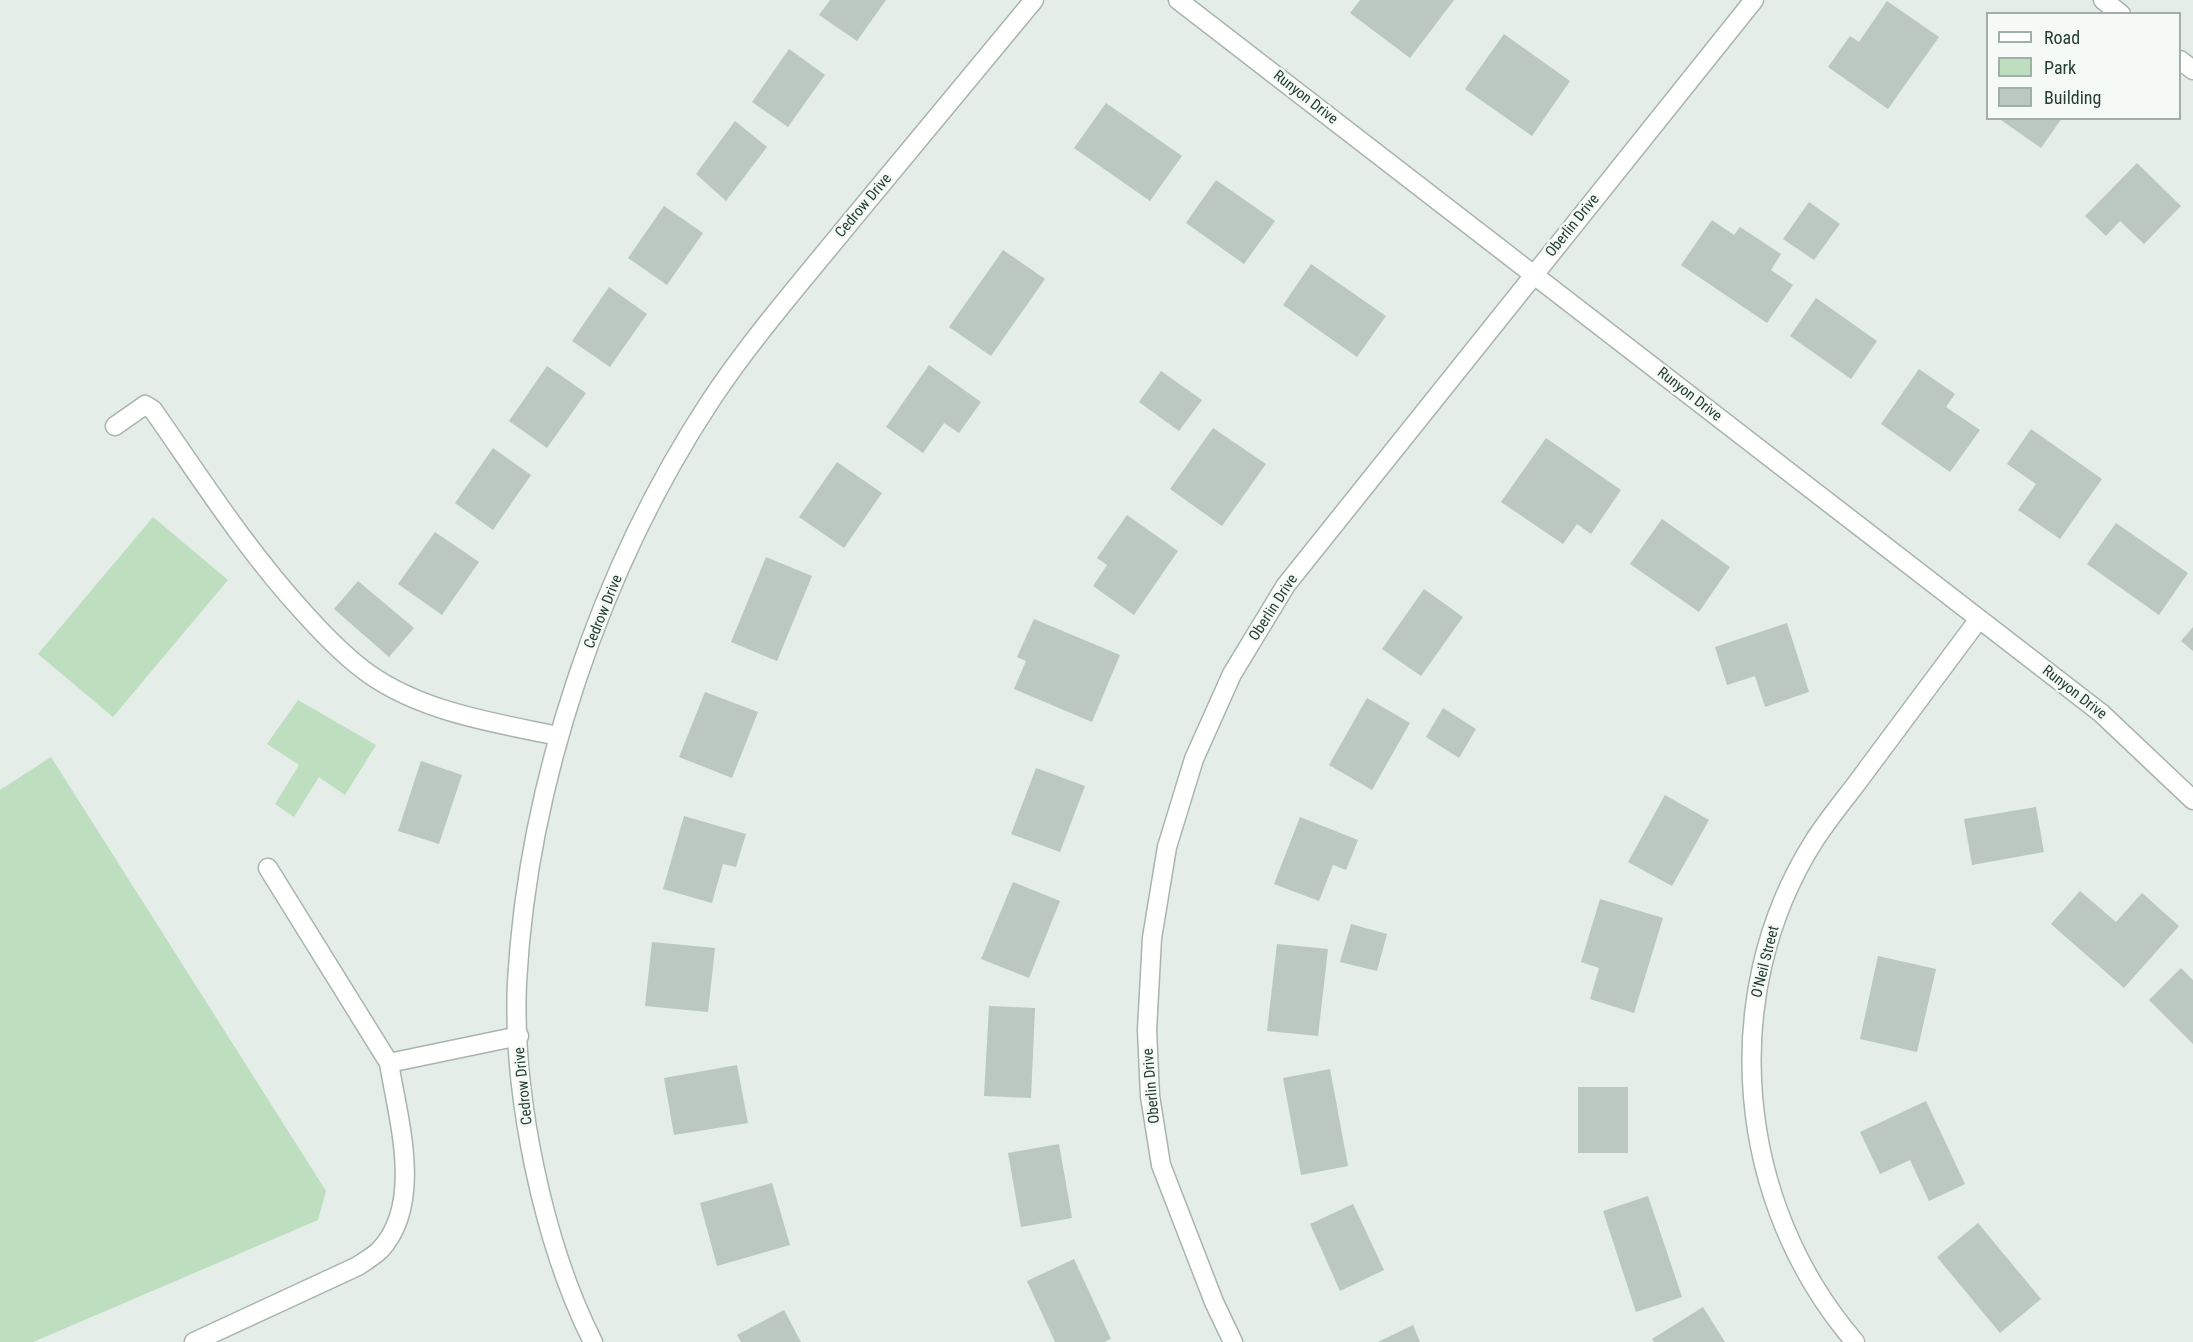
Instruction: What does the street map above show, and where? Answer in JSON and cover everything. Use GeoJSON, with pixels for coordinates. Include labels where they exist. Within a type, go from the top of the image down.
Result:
{"type":"FeatureCollection","features":[{"type":"Feature","properties":{"kind":"street","name":"Cedrow Drive"},"geometry":{"type":"LineString","coordinates":[[593,1342],[581,1318],[552,1238],[532,1155],[520,1071],[517,985],[530,862],[558,736],[601,613],[656,496],[710,403],[759,332],[1034,0]]}},
{"type":"Feature","properties":{"kind":"street","name":"Runyon Drive"},"geometry":{"type":"LineString","coordinates":[[1178,0],[2101,713],[2193,800]]}},
{"type":"Feature","properties":{"kind":"street","name":"Oberlin Drive"},"geometry":{"type":"LineString","coordinates":[[1233,1342],[1214,1302],[1161,1165],[1150,1096],[1147,1030],[1152,938],[1167,847],[1194,759],[1227,685],[1286,585],[1754,0]]}},
{"type":"Feature","properties":{"kind":"street"},"geometry":{"type":"LineString","coordinates":[[2103,0],[2118,12]]}},
{"type":"Feature","properties":{"kind":"street"},"geometry":{"type":"LineString","coordinates":[[2181,61],[2193,70]]}},
{"type":"Feature","properties":{"kind":"street"},"geometry":{"type":"LineString","coordinates":[[115,426],[145,405],[153,410],[215,503],[280,586],[341,651],[370,675],[438,707],[486,721],[558,736]]}},
{"type":"Feature","properties":{"kind":"street","name":"O'Neil Street"},"geometry":{"type":"LineString","coordinates":[[1855,1342],[1820,1297],[1798,1259],[1772,1195],[1759,1149],[1752,1107],[1751,1049],[1757,991],[1767,948],[1787,893],[1814,841],[1979,619]]}},
{"type":"Feature","properties":{"kind":"street"},"geometry":{"type":"LineString","coordinates":[[194,1342],[358,1266],[380,1250],[393,1233],[405,1200],[405,1171],[389,1063],[268,868]]}},
{"type":"Feature","properties":{"kind":"street"},"geometry":{"type":"LineString","coordinates":[[389,1063],[519,1036]]}},
{"type":"Feature","properties":{"kind":"green space"},"geometry":{"type":"Polygon","coordinates":[[[153,517],[228,580],[113,717],[38,654],[153,517]]]}},
{"type":"Feature","properties":{"kind":"green space"},"geometry":{"type":"Polygon","coordinates":[[[298,700],[376,745],[345,795],[319,777],[294,817],[275,804],[299,765],[267,744],[298,700]]]}},
{"type":"Feature","properties":{"kind":"green space"},"geometry":{"type":"Polygon","coordinates":[[[51,757],[326,1191],[318,1220],[33,1342],[0,1342],[0,790],[51,757]]]}},
{"type":"Feature","properties":{"kind":"building"},"geometry":{"type":"Polygon","coordinates":[[[830,0],[886,0],[857,41],[819,15],[830,0]]]}},
{"type":"Feature","properties":{"kind":"building"},"geometry":{"type":"Polygon","coordinates":[[[1360,0],[1454,0],[1410,58],[1350,13],[1360,0]]]}},
{"type":"Feature","properties":{"kind":"building"},"geometry":{"type":"Polygon","coordinates":[[[1887,1],[1939,37],[1888,109],[1828,67],[1850,36],[1859,42],[1887,1]]]}},
{"type":"Feature","properties":{"kind":"building"},"geometry":{"type":"Polygon","coordinates":[[[1504,34],[1570,81],[1532,136],[1465,89],[1504,34]]]}},
{"type":"Feature","properties":{"kind":"building"},"geometry":{"type":"Polygon","coordinates":[[[789,49],[825,75],[788,127],[752,102],[789,49]]]}},
{"type":"Feature","properties":{"kind":"building"},"geometry":{"type":"Polygon","coordinates":[[[1106,103],[1182,156],[1150,201],[1074,148],[1106,103]]]}},
{"type":"Feature","properties":{"kind":"building"},"geometry":{"type":"Polygon","coordinates":[[[2001,120],[2061,120],[2041,148],[2001,120]]]}},
{"type":"Feature","properties":{"kind":"building"},"geometry":{"type":"Polygon","coordinates":[[[735,121],[767,147],[726,201],[696,174],[735,121]]]}},
{"type":"Feature","properties":{"kind":"building"},"geometry":{"type":"Polygon","coordinates":[[[2137,163],[2181,206],[2144,244],[2120,221],[2106,236],[2085,216],[2137,163]]]}},
{"type":"Feature","properties":{"kind":"building"},"geometry":{"type":"Polygon","coordinates":[[[1216,180],[1275,221],[1244,264],[1186,223],[1216,180]]]}},
{"type":"Feature","properties":{"kind":"building"},"geometry":{"type":"Polygon","coordinates":[[[1809,202],[1840,224],[1814,260],[1783,239],[1809,202]]]}},
{"type":"Feature","properties":{"kind":"building"},"geometry":{"type":"Polygon","coordinates":[[[664,206],[703,233],[667,285],[628,258],[664,206]]]}},
{"type":"Feature","properties":{"kind":"building"},"geometry":{"type":"Polygon","coordinates":[[[1712,220],[1734,235],[1740,227],[1781,254],[1771,270],[1793,285],[1767,323],[1681,265],[1712,220]]]}},
{"type":"Feature","properties":{"kind":"building"},"geometry":{"type":"Polygon","coordinates":[[[1003,250],[1045,279],[991,356],[949,327],[1003,250]]]}},
{"type":"Feature","properties":{"kind":"building"},"geometry":{"type":"Polygon","coordinates":[[[1311,264],[1386,316],[1357,357],[1283,305],[1311,264]]]}},
{"type":"Feature","properties":{"kind":"building"},"geometry":{"type":"Polygon","coordinates":[[[609,287],[647,314],[610,367],[572,341],[609,287]]]}},
{"type":"Feature","properties":{"kind":"building"},"geometry":{"type":"Polygon","coordinates":[[[1816,298],[1877,341],[1851,379],[1790,336],[1816,298]]]}},
{"type":"Feature","properties":{"kind":"building"},"geometry":{"type":"Polygon","coordinates":[[[929,365],[981,402],[959,433],[944,423],[923,453],[886,427],[929,365]]]}},
{"type":"Feature","properties":{"kind":"building"},"geometry":{"type":"Polygon","coordinates":[[[547,366],[586,393],[547,448],[509,421],[547,366]]]}},
{"type":"Feature","properties":{"kind":"building"},"geometry":{"type":"Polygon","coordinates":[[[1919,369],[1955,394],[1946,407],[1980,430],[1950,472],[1881,424],[1919,369]]]}},
{"type":"Feature","properties":{"kind":"building"},"geometry":{"type":"Polygon","coordinates":[[[1161,371],[1202,400],[1179,431],[1139,402],[1161,371]]]}},
{"type":"Feature","properties":{"kind":"building"},"geometry":{"type":"Polygon","coordinates":[[[1213,428],[1266,464],[1222,526],[1170,489],[1213,428]]]}},
{"type":"Feature","properties":{"kind":"building"},"geometry":{"type":"Polygon","coordinates":[[[2031,429],[2102,479],[2060,539],[2018,510],[2036,484],[2007,464],[2031,429]]]}},
{"type":"Feature","properties":{"kind":"building"},"geometry":{"type":"Polygon","coordinates":[[[1546,438],[1621,490],[1591,534],[1577,524],[1563,544],[1501,502],[1546,438]]]}},
{"type":"Feature","properties":{"kind":"building"},"geometry":{"type":"Polygon","coordinates":[[[493,448],[531,475],[493,530],[455,503],[493,448]]]}},
{"type":"Feature","properties":{"kind":"building"},"geometry":{"type":"Polygon","coordinates":[[[837,462],[882,493],[844,548],[799,517],[837,462]]]}},
{"type":"Feature","properties":{"kind":"building"},"geometry":{"type":"Polygon","coordinates":[[[1127,515],[1178,551],[1134,615],[1093,586],[1107,565],[1097,558],[1127,515]]]}},
{"type":"Feature","properties":{"kind":"building"},"geometry":{"type":"Polygon","coordinates":[[[1662,519],[1730,567],[1699,612],[1630,564],[1662,519]]]}},
{"type":"Feature","properties":{"kind":"building"},"geometry":{"type":"Polygon","coordinates":[[[2116,523],[2188,573],[2159,615],[2087,564],[2116,523]]]}},
{"type":"Feature","properties":{"kind":"building"},"geometry":{"type":"Polygon","coordinates":[[[435,532],[479,562],[442,615],[398,584],[435,532]]]}},
{"type":"Feature","properties":{"kind":"building"},"geometry":{"type":"Polygon","coordinates":[[[766,557],[812,576],[777,661],[731,642],[766,557]]]}},
{"type":"Feature","properties":{"kind":"building"},"geometry":{"type":"Polygon","coordinates":[[[358,581],[414,628],[389,657],[334,609],[358,581]]]}},
{"type":"Feature","properties":{"kind":"building"},"geometry":{"type":"Polygon","coordinates":[[[1424,589],[1463,617],[1421,676],[1382,649],[1424,589]]]}},
{"type":"Feature","properties":{"kind":"building"},"geometry":{"type":"Polygon","coordinates":[[[1034,619],[1120,655],[1092,722],[1014,689],[1026,661],[1017,657],[1034,619]]]}},
{"type":"Feature","properties":{"kind":"building"},"geometry":{"type":"Polygon","coordinates":[[[1787,623],[1809,692],[1765,707],[1755,676],[1727,685],[1715,647],[1787,623]]]}},
{"type":"Feature","properties":{"kind":"building"},"geometry":{"type":"Polygon","coordinates":[[[2193,627],[2193,651],[2181,641],[2193,627]]]}},
{"type":"Feature","properties":{"kind":"building"},"geometry":{"type":"Polygon","coordinates":[[[705,692],[758,712],[732,778],[679,757],[705,692]]]}},
{"type":"Feature","properties":{"kind":"building"},"geometry":{"type":"Polygon","coordinates":[[[1367,698],[1410,723],[1372,790],[1329,765],[1367,698]]]}},
{"type":"Feature","properties":{"kind":"building"},"geometry":{"type":"Polygon","coordinates":[[[1443,708],[1476,729],[1459,758],[1426,737],[1443,708]]]}},
{"type":"Feature","properties":{"kind":"building"},"geometry":{"type":"Polygon","coordinates":[[[421,761],[462,775],[439,844],[398,831],[421,761]]]}},
{"type":"Feature","properties":{"kind":"building"},"geometry":{"type":"Polygon","coordinates":[[[1036,768],[1085,786],[1060,852],[1011,834],[1036,768]]]}},
{"type":"Feature","properties":{"kind":"building"},"geometry":{"type":"Polygon","coordinates":[[[1665,795],[1709,820],[1672,886],[1628,862],[1665,795]]]}},
{"type":"Feature","properties":{"kind":"building"},"geometry":{"type":"Polygon","coordinates":[[[2036,807],[2044,852],[1972,865],[1964,819],[2036,807]]]}},
{"type":"Feature","properties":{"kind":"building"},"geometry":{"type":"Polygon","coordinates":[[[684,816],[746,834],[736,867],[723,864],[712,903],[663,889],[684,816]]]}},
{"type":"Feature","properties":{"kind":"building"},"geometry":{"type":"Polygon","coordinates":[[[1300,817],[1358,840],[1346,870],[1333,865],[1319,901],[1274,884],[1300,817]]]}},
{"type":"Feature","properties":{"kind":"building"},"geometry":{"type":"Polygon","coordinates":[[[1013,882],[1060,901],[1029,978],[981,959],[1013,882]]]}},
{"type":"Feature","properties":{"kind":"building"},"geometry":{"type":"Polygon","coordinates":[[[2080,891],[2116,922],[2142,893],[2179,926],[2124,988],[2051,924],[2080,891]]]}},
{"type":"Feature","properties":{"kind":"building"},"geometry":{"type":"Polygon","coordinates":[[[1600,899],[1663,918],[1634,1013],[1590,999],[1599,968],[1581,962],[1600,899]]]}},
{"type":"Feature","properties":{"kind":"building"},"geometry":{"type":"Polygon","coordinates":[[[1351,924],[1387,934],[1377,971],[1340,962],[1351,924]]]}},
{"type":"Feature","properties":{"kind":"building"},"geometry":{"type":"Polygon","coordinates":[[[652,942],[715,948],[708,1012],[645,1006],[652,942]]]}},
{"type":"Feature","properties":{"kind":"building"},"geometry":{"type":"Polygon","coordinates":[[[1277,944],[1328,949],[1318,1036],[1267,1031],[1277,944]]]}},
{"type":"Feature","properties":{"kind":"building"},"geometry":{"type":"Polygon","coordinates":[[[1878,956],[1936,969],[1917,1052],[1860,1039],[1878,956]]]}},
{"type":"Feature","properties":{"kind":"building"},"geometry":{"type":"Polygon","coordinates":[[[2181,968],[2193,980],[2193,1044],[2149,1000],[2181,968]]]}},
{"type":"Feature","properties":{"kind":"building"},"geometry":{"type":"Polygon","coordinates":[[[989,1006],[1035,1008],[1031,1098],[984,1096],[989,1006]]]}},
{"type":"Feature","properties":{"kind":"building"},"geometry":{"type":"Polygon","coordinates":[[[737,1065],[748,1123],[674,1135],[664,1078],[737,1065]]]}},
{"type":"Feature","properties":{"kind":"building"},"geometry":{"type":"Polygon","coordinates":[[[1330,1069],[1348,1166],[1301,1175],[1283,1078],[1330,1069]]]}},
{"type":"Feature","properties":{"kind":"building"},"geometry":{"type":"Polygon","coordinates":[[[1578,1087],[1628,1087],[1628,1153],[1578,1153],[1578,1087]]]}},
{"type":"Feature","properties":{"kind":"building"},"geometry":{"type":"Polygon","coordinates":[[[1926,1101],[1965,1184],[1929,1201],[1910,1160],[1880,1174],[1860,1132],[1926,1101]]]}},
{"type":"Feature","properties":{"kind":"building"},"geometry":{"type":"Polygon","coordinates":[[[1059,1144],[1072,1218],[1021,1227],[1008,1153],[1059,1144]]]}},
{"type":"Feature","properties":{"kind":"building"},"geometry":{"type":"Polygon","coordinates":[[[772,1183],[790,1245],[717,1266],[700,1203],[772,1183]]]}},
{"type":"Feature","properties":{"kind":"building"},"geometry":{"type":"Polygon","coordinates":[[[1648,1196],[1682,1297],[1636,1312],[1603,1211],[1648,1196]]]}},
{"type":"Feature","properties":{"kind":"building"},"geometry":{"type":"Polygon","coordinates":[[[1353,1204],[1384,1270],[1340,1291],[1310,1224],[1353,1204]]]}},
{"type":"Feature","properties":{"kind":"building"},"geometry":{"type":"Polygon","coordinates":[[[1978,1223],[2041,1299],[2000,1333],[1937,1257],[1978,1223]]]}},
{"type":"Feature","properties":{"kind":"building"},"geometry":{"type":"Polygon","coordinates":[[[1074,1259],[1111,1339],[1104,1342],[1055,1342],[1027,1281],[1074,1259]]]}},
{"type":"Feature","properties":{"kind":"building"},"geometry":{"type":"Polygon","coordinates":[[[1703,1307],[1725,1342],[1654,1342],[1652,1339],[1703,1307]]]}},
{"type":"Feature","properties":{"kind":"building"},"geometry":{"type":"Polygon","coordinates":[[[784,1310],[801,1342],[741,1342],[737,1335],[784,1310]]]}},
{"type":"Feature","properties":{"kind":"building"},"geometry":{"type":"Polygon","coordinates":[[[1413,1325],[1420,1342],[1378,1342],[1413,1325]]]}}]}
